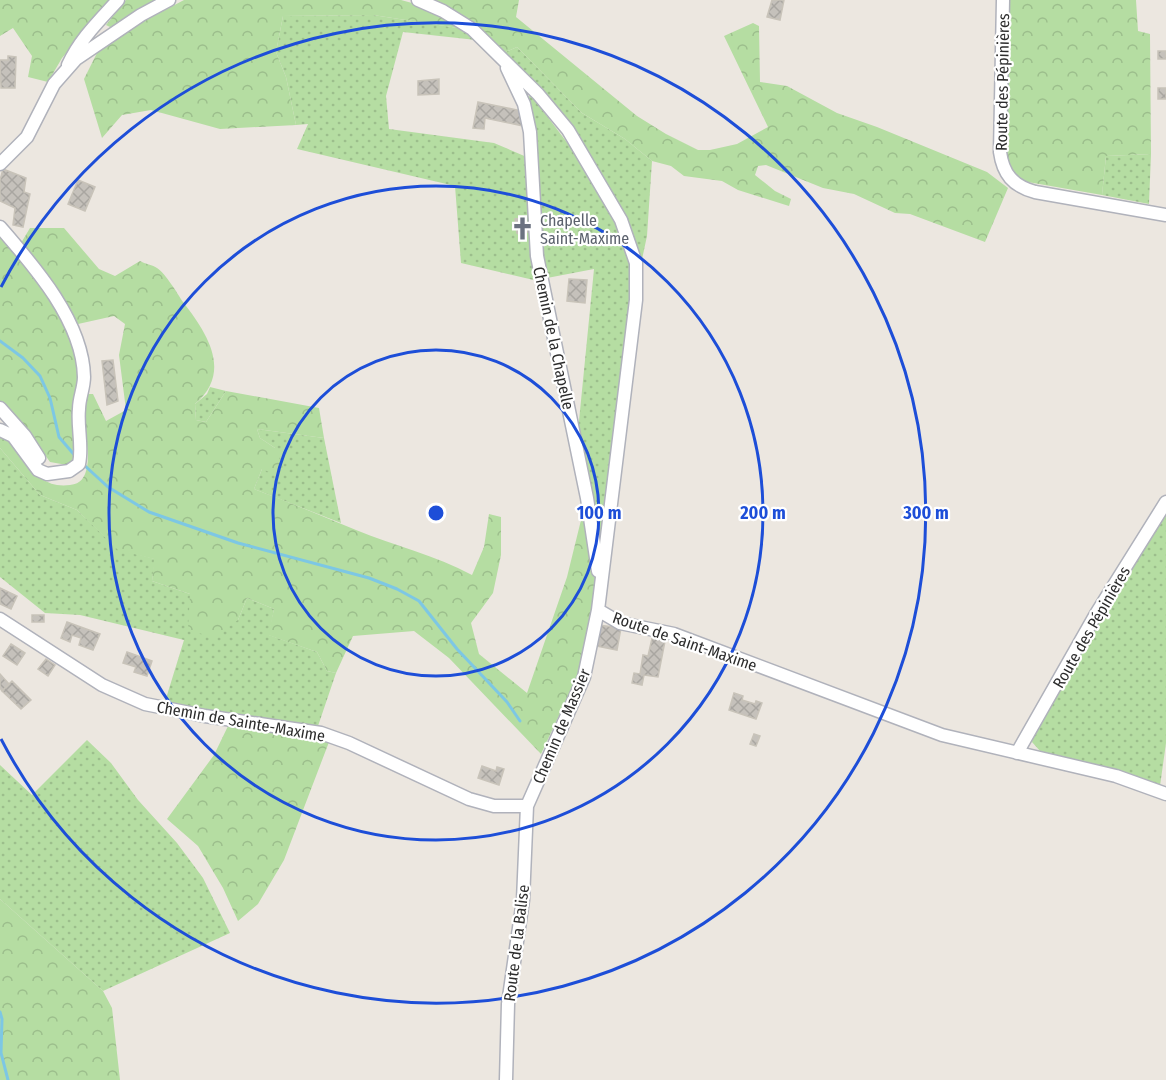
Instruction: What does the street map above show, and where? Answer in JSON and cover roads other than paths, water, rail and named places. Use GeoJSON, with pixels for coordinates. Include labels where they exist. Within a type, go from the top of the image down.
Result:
{"type":"FeatureCollection","features":[{"type":"Feature","properties":{"kind":"street"},"geometry":{"type":"LineString","coordinates":[[66,69],[75,49],[118,0]]}},
{"type":"Feature","properties":{"kind":"street"},"geometry":{"type":"LineString","coordinates":[[0,165],[27,137],[54,84],[76,59],[119,29],[169,0]]}},
{"type":"Feature","properties":{"kind":"street","name":"Route de Saint-Maxime"},"geometry":{"type":"LineString","coordinates":[[418,0],[456,18],[472,29],[538,94],[567,130],[621,220],[636,263],[638,279],[636,300],[598,610],[620,623],[674,634],[942,735],[1116,776],[1166,794]]}},
{"type":"Feature","properties":{"kind":"street","name":"Route des Pépinières"},"geometry":{"type":"LineString","coordinates":[[1003,0],[1000,152],[1001,164],[1010,180],[1023,189],[1035,192],[1166,215]]}},
{"type":"Feature","properties":{"kind":"street","name":"Chemin de la Chapelle"},"geometry":{"type":"LineString","coordinates":[[502,60],[524,104],[530,132],[537,256],[587,498],[600,584]]}},
{"type":"Feature","properties":{"kind":"street"},"geometry":{"type":"LineString","coordinates":[[0,227],[30,262],[53,296],[69,323],[80,350],[84,378],[79,408],[80,459],[69,471],[47,474],[38,470],[13,436],[0,430]]}},
{"type":"Feature","properties":{"kind":"street"},"geometry":{"type":"LineString","coordinates":[[0,408],[52,472]]}},
{"type":"Feature","properties":{"kind":"street","name":"Route des Pépinières"},"geometry":{"type":"LineString","coordinates":[[1017,753],[1096,614],[1166,502]]}},
{"type":"Feature","properties":{"kind":"street","name":"Chemin de Massier"},"geometry":{"type":"LineString","coordinates":[[527,806],[584,677],[598,610]]}},
{"type":"Feature","properties":{"kind":"street","name":"Chemin de Sainte-Maxime"},"geometry":{"type":"LineString","coordinates":[[0,619],[102,685],[145,704],[205,716],[321,733],[348,743],[469,799],[494,806],[527,806]]}},
{"type":"Feature","properties":{"kind":"street","name":"Route de la Balise"},"geometry":{"type":"LineString","coordinates":[[506,1080],[508,1004],[523,900],[527,806]]}},
{"type":"Feature","properties":{"kind":"waterway"},"geometry":{"type":"LineString","coordinates":[[0,341],[23,358],[40,376],[50,398],[59,437],[77,458]]}},
{"type":"Feature","properties":{"kind":"waterway"},"geometry":{"type":"LineString","coordinates":[[84,465],[108,487],[149,512],[238,543],[369,578],[419,601],[457,649],[507,702],[520,721]]}},
{"type":"Feature","properties":{"kind":"waterway"},"geometry":{"type":"LineString","coordinates":[[0,1012],[2,1019],[1,1053],[8,1080]]}},
{"type":"Feature","properties":{"kind":"place","name":"Chapelle Saint-Maxime"},"geometry":{"type":"Point","coordinates":[522,229]}}]}
